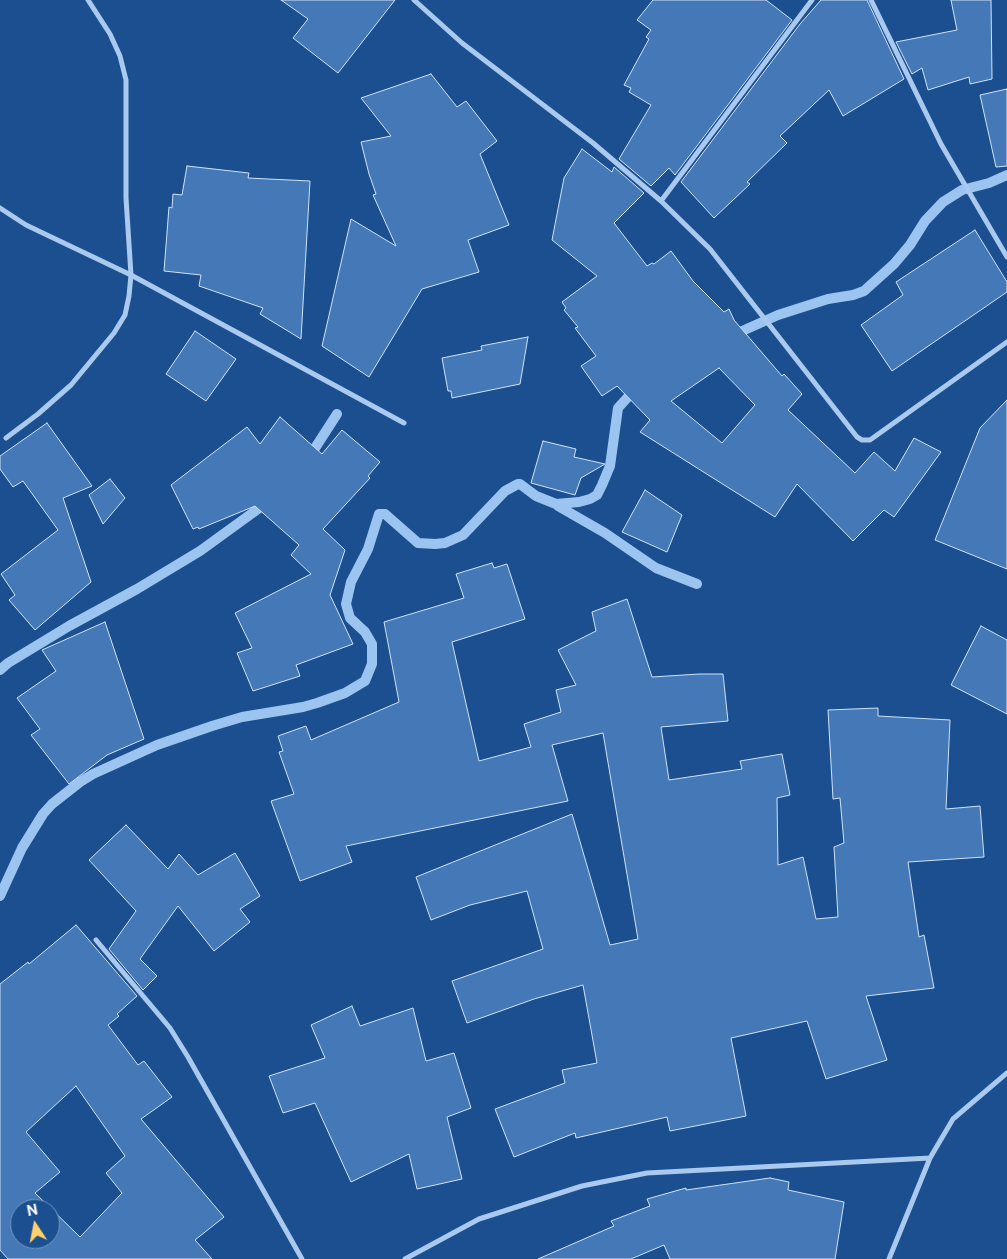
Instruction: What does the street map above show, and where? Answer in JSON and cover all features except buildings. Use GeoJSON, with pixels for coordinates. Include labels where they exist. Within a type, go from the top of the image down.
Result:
{"type":"FeatureCollection","features":[{"type":"Feature","properties":{"kind":"street"},"geometry":{"type":"LineString","coordinates":[[6,438],[38,414],[71,385],[114,333],[125,315],[131,275],[126,198],[126,80],[120,56],[110,34],[88,0]]}},
{"type":"Feature","properties":{"kind":"street"},"geometry":{"type":"LineString","coordinates":[[414,0],[462,42],[593,144],[661,201],[710,250],[862,440],[870,440],[1007,342]]}},
{"type":"Feature","properties":{"kind":"street"},"geometry":{"type":"LineString","coordinates":[[661,201],[812,0]]}},
{"type":"Feature","properties":{"kind":"street"},"geometry":{"type":"LineString","coordinates":[[871,0],[941,144],[1007,257]]}},
{"type":"Feature","properties":{"kind":"street"},"geometry":{"type":"LineString","coordinates":[[0,208],[26,225],[131,275],[404,423]]}},
{"type":"Feature","properties":{"kind":"street"},"geometry":{"type":"LineString","coordinates":[[96,940],[170,1028],[188,1056],[302,1259]]}},
{"type":"Feature","properties":{"kind":"street"},"geometry":{"type":"LineString","coordinates":[[889,1259],[930,1158],[953,1119],[1007,1073]]}},
{"type":"Feature","properties":{"kind":"street"},"geometry":{"type":"LineString","coordinates":[[405,1259],[479,1219],[582,1186],[647,1173],[930,1158]]}},
{"type":"Feature","properties":{"kind":"waterway"},"geometry":{"type":"LineString","coordinates":[[731,336],[778,315],[828,299],[853,295],[864,291],[894,264],[910,245],[925,221],[943,202],[962,190],[989,183],[1007,175]]}},
{"type":"Feature","properties":{"kind":"waterway"},"geometry":{"type":"LineString","coordinates":[[0,896],[22,848],[43,814],[52,804],[93,774],[157,745],[212,726],[242,717],[317,703],[345,693],[365,681],[372,664],[372,644],[365,632],[350,618],[346,604],[351,582],[368,549],[379,514],[385,514],[418,543],[435,544],[445,543],[463,535],[505,491],[518,484],[536,496],[556,504],[590,499],[597,495],[610,466],[618,408],[637,387]]}},
{"type":"Feature","properties":{"kind":"waterway"},"geometry":{"type":"LineString","coordinates":[[308,459],[337,414]]}},
{"type":"Feature","properties":{"kind":"waterway"},"geometry":{"type":"LineString","coordinates":[[0,670],[8,663],[69,626],[137,589],[200,551],[269,501]]}},
{"type":"Feature","properties":{"kind":"waterway"},"geometry":{"type":"LineString","coordinates":[[558,506],[605,533],[656,568],[697,584]]}}]}
